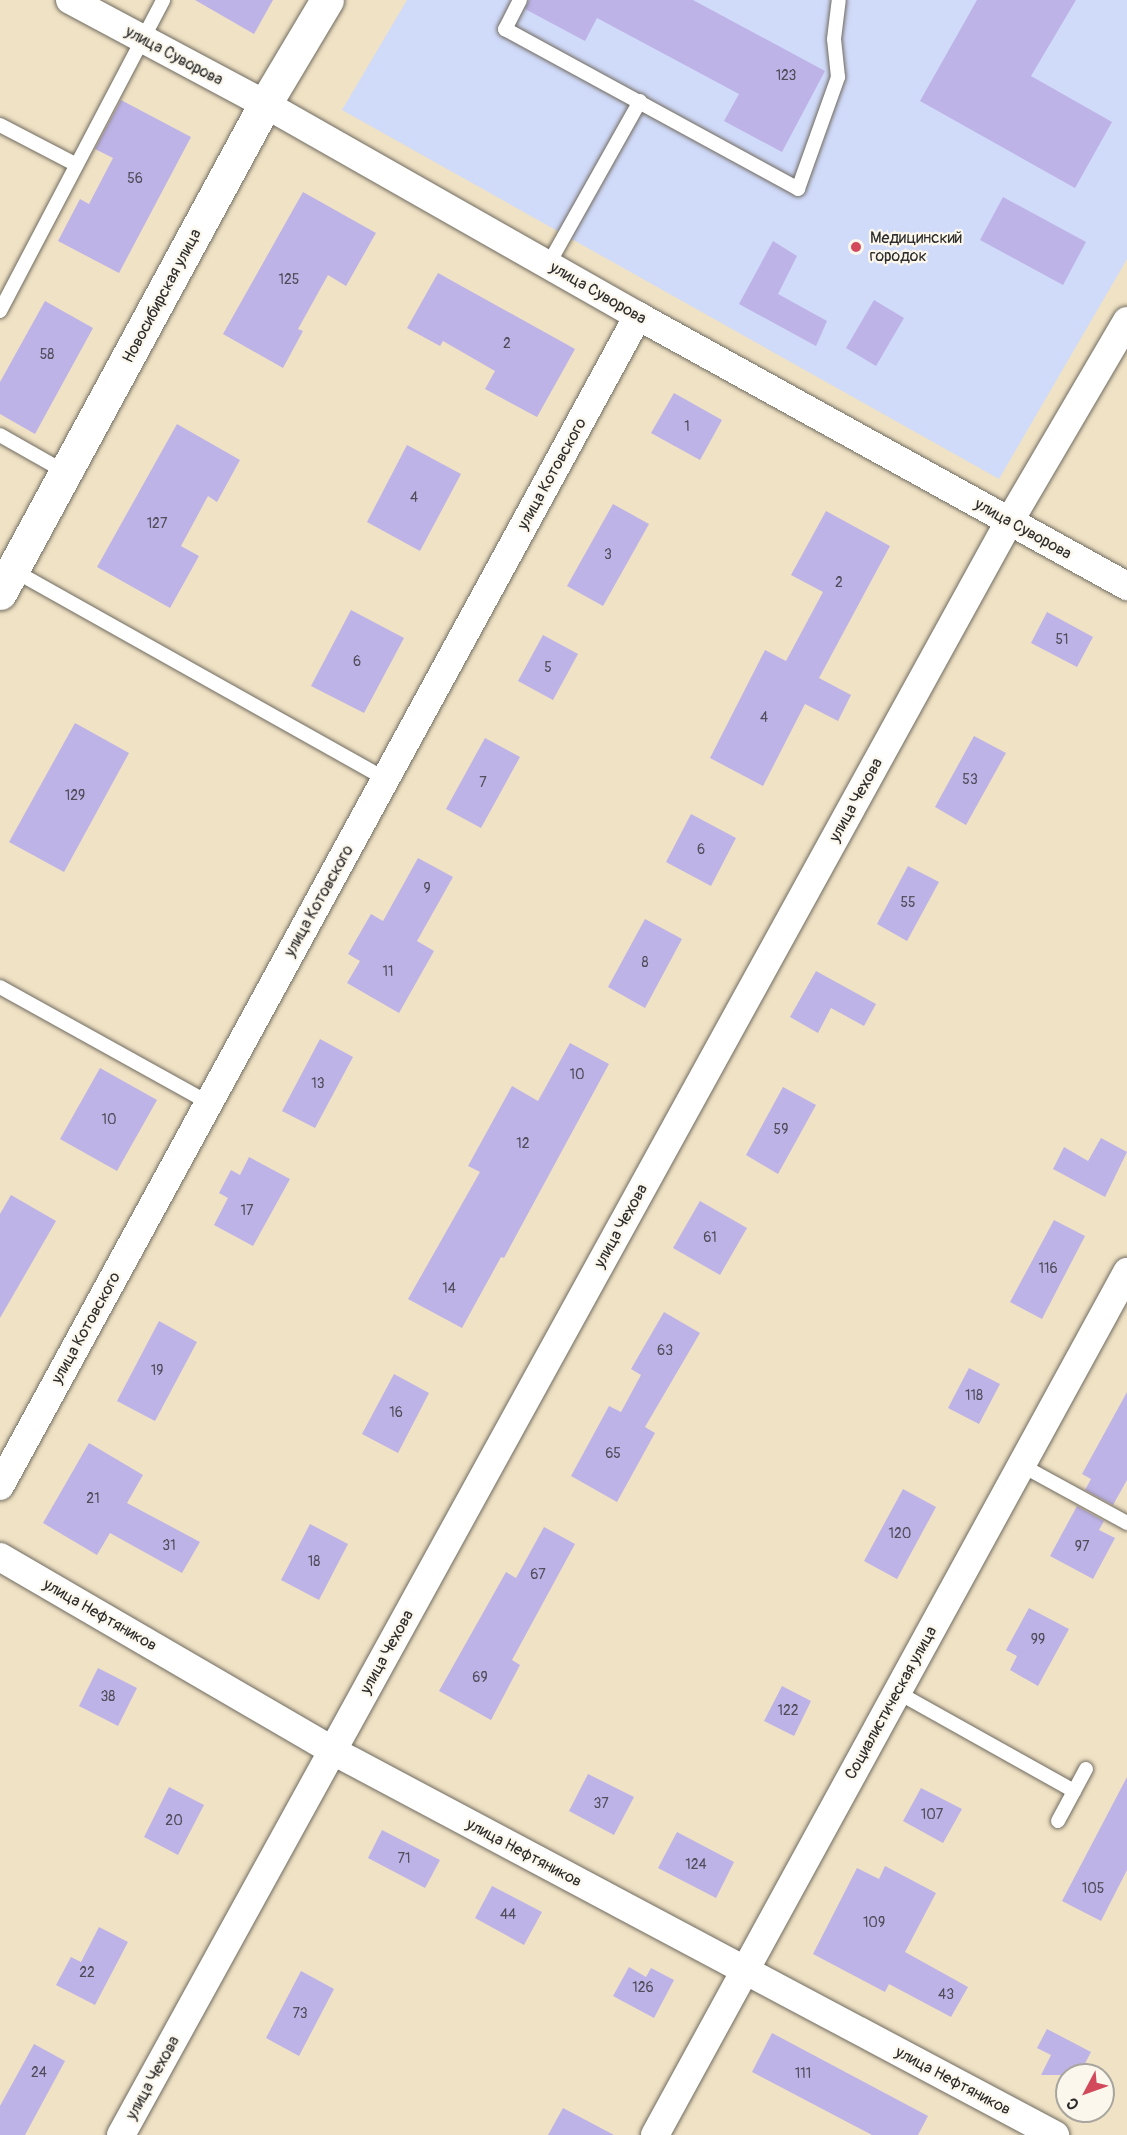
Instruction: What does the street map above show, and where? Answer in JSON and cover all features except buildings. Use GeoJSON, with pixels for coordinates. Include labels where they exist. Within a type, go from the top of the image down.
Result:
{"type":"FeatureCollection","features":[{"type":"Feature","properties":{"kind":"main road","name":"Новосибирская улица"},"geometry":{"type":"LineString","coordinates":[[6,582],[265,104],[327,0]]}},
{"type":"Feature","properties":{"kind":"street","name":"улица Суворова"},"geometry":{"type":"LineString","coordinates":[[70,0],[265,104],[638,316],[1127,586]]}},
{"type":"Feature","properties":{"kind":"street","name":"улица Котовского"},"geometry":{"type":"LineString","coordinates":[[0,1486],[638,316]]}},
{"type":"Feature","properties":{"kind":"street","name":"улица Чехова"},"geometry":{"type":"LineString","coordinates":[[121,2135],[1009,522],[1127,321]]}},
{"type":"Feature","properties":{"kind":"street","name":"Социалистическая улица"},"geometry":{"type":"LineString","coordinates":[[655,2135],[1127,1272]]}},
{"type":"Feature","properties":{"kind":"street","name":"улица Нефтяников"},"geometry":{"type":"LineString","coordinates":[[0,1557],[333,1751],[1055,2135]]}},
{"type":"Feature","properties":{"kind":"lane"},"geometry":{"type":"LineString","coordinates":[[0,311],[75,164],[163,0]]}},
{"type":"Feature","properties":{"kind":"lane"},"geometry":{"type":"LineString","coordinates":[[520,0],[505,29],[798,189],[838,77],[834,39],[839,0]]}},
{"type":"Feature","properties":{"kind":"lane"},"geometry":{"type":"LineString","coordinates":[[548,265],[640,101]]}},
{"type":"Feature","properties":{"kind":"lane"},"geometry":{"type":"LineString","coordinates":[[0,125],[75,164]]}},
{"type":"Feature","properties":{"kind":"lane"},"geometry":{"type":"LineString","coordinates":[[0,435],[67,473]]}},
{"type":"Feature","properties":{"kind":"lane"},"geometry":{"type":"LineString","coordinates":[[6,582],[386,779]]}},
{"type":"Feature","properties":{"kind":"lane"},"geometry":{"type":"LineString","coordinates":[[0,987],[209,1103]]}},
{"type":"Feature","properties":{"kind":"lane"},"geometry":{"type":"LineString","coordinates":[[1022,1465],[1127,1523]]}},
{"type":"Feature","properties":{"kind":"lane"},"geometry":{"type":"LineString","coordinates":[[897,1692],[1074,1791]]}},
{"type":"Feature","properties":{"kind":"lane"},"geometry":{"type":"LineString","coordinates":[[1058,1821],[1086,1769]]}},
{"type":"Feature","properties":{"kind":"shaded area","name":"Медицинский городок"},"geometry":{"type":"Polygon","coordinates":[[[407,0],[1127,0],[1127,259],[999,479],[342,110],[407,0]]]}},
{"type":"Feature","properties":{"kind":"place","name":"Медицинский городок"},"geometry":{"type":"Point","coordinates":[856,247]}}]}
